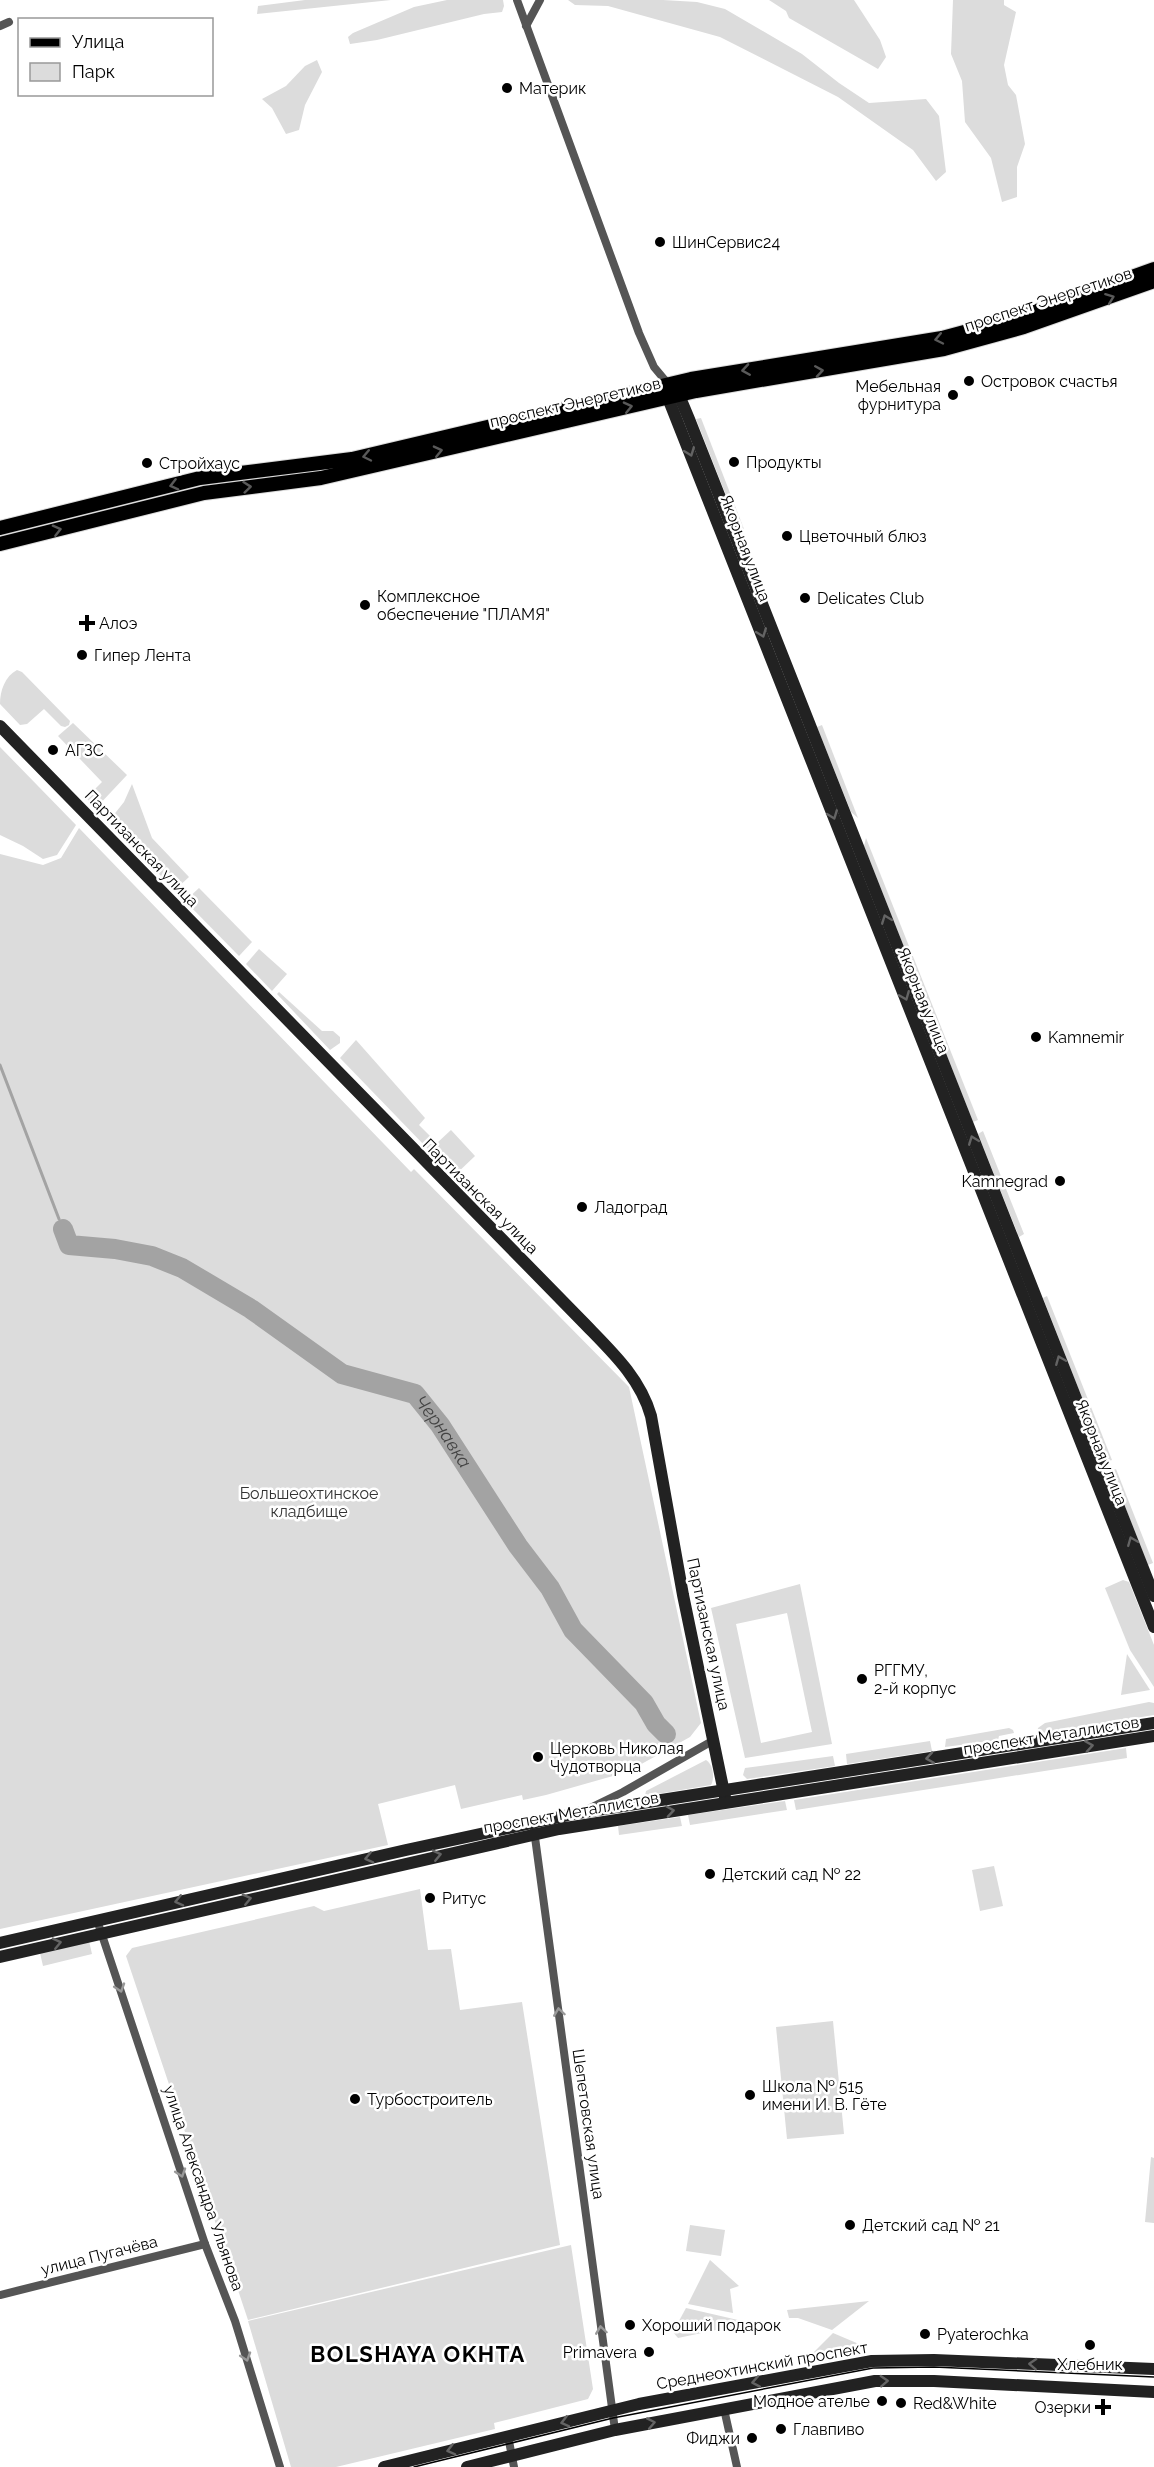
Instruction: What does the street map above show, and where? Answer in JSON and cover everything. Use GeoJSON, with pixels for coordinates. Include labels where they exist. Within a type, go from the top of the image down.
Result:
{"type":"FeatureCollection","features":[{"type":"Feature","properties":{"kind":"main road","name":"проспект Энергетиков"},"geometry":{"type":"LineString","coordinates":[[0,544],[204,493],[321,478],[672,393],[691,379],[951,336],[1020,317],[1154,269]]}},
{"type":"Feature","properties":{"kind":"main road","name":"проспект Энергетиков"},"geometry":{"type":"LineString","coordinates":[[0,528],[200,478],[352,459],[672,393],[902,358],[972,343],[1077,310],[1154,281]]}},
{"type":"Feature","properties":{"kind":"street","name":"Якорная улица"},"geometry":{"type":"LineString","coordinates":[[517,0],[639,333],[654,367],[672,393],[1154,1596]]}},
{"type":"Feature","properties":{"kind":"street"},"geometry":{"type":"LineString","coordinates":[[526,26],[540,0]]}},
{"type":"Feature","properties":{"kind":"street","name":"Якорная улица"},"geometry":{"type":"LineString","coordinates":[[672,393],[1154,1627]]}},
{"type":"Feature","properties":{"kind":"street","name":"Партизанская улица"},"geometry":{"type":"LineString","coordinates":[[0,726],[583,1322],[636,1380],[646,1401],[654,1431],[683,1595],[725,1796]]}},
{"type":"Feature","properties":{"kind":"street","name":"проспект Металлистов"},"geometry":{"type":"LineString","coordinates":[[0,1943],[97,1920],[534,1828],[1154,1723]]}},
{"type":"Feature","properties":{"kind":"street","name":"проспект Металлистов"},"geometry":{"type":"LineString","coordinates":[[0,1957],[534,1828],[578,1813],[725,1796],[1154,1736]]}},
{"type":"Feature","properties":{"kind":"street"},"geometry":{"type":"LineString","coordinates":[[578,1813],[623,1792],[714,1740]]}},
{"type":"Feature","properties":{"kind":"street","name":"Шепетовская улица"},"geometry":{"type":"LineString","coordinates":[[534,1828],[615,2430]]}},
{"type":"Feature","properties":{"kind":"street","name":"улица Александра Ульянова"},"geometry":{"type":"LineString","coordinates":[[97,1920],[205,2244],[235,2321],[280,2467]]}},
{"type":"Feature","properties":{"kind":"street","name":"улица Пугачёва"},"geometry":{"type":"LineString","coordinates":[[0,2295],[205,2244]]}},
{"type":"Feature","properties":{"kind":"street","name":"Среднеохтинский проспект"},"geometry":{"type":"LineString","coordinates":[[386,2467],[612,2411],[872,2361],[934,2360],[1154,2369]]}},
{"type":"Feature","properties":{"kind":"street"},"geometry":{"type":"LineString","coordinates":[[467,2467],[513,2461],[615,2430],[875,2381],[1154,2392]]}},
{"type":"Feature","properties":{"kind":"street"},"geometry":{"type":"LineString","coordinates":[[724,2409],[737,2467]]}},
{"type":"Feature","properties":{"kind":"street"},"geometry":{"type":"LineString","coordinates":[[508,2436],[513,2461]]}},
{"type":"Feature","properties":{"kind":"green space"},"geometry":{"type":"Polygon","coordinates":[[[305,0],[391,0],[257,14],[258,6],[305,0]]]}},
{"type":"Feature","properties":{"kind":"green space"},"geometry":{"type":"Polygon","coordinates":[[[447,0],[503,0],[504,6],[502,12],[350,44],[348,37],[353,33],[414,7],[447,0]]]}},
{"type":"Feature","properties":{"kind":"green space"},"geometry":{"type":"Polygon","coordinates":[[[568,0],[663,0],[697,2],[725,9],[802,54],[869,103],[926,99],[939,116],[946,172],[936,181],[913,150],[838,97],[720,37],[608,6],[575,5],[568,0]]]}},
{"type":"Feature","properties":{"kind":"green space"},"geometry":{"type":"Polygon","coordinates":[[[769,0],[854,0],[880,40],[886,57],[878,69],[789,18],[786,11],[769,0]]]}},
{"type":"Feature","properties":{"kind":"green space"},"geometry":{"type":"Polygon","coordinates":[[[953,0],[1004,0],[1004,5],[1016,12],[1004,65],[1008,85],[1016,95],[1025,144],[1017,167],[1017,197],[1002,202],[991,158],[965,122],[962,81],[951,54],[953,0]]]}},
{"type":"Feature","properties":{"kind":"green space"},"geometry":{"type":"Polygon","coordinates":[[[317,60],[322,72],[305,105],[299,130],[286,134],[272,108],[262,99],[286,86],[305,66],[317,60]]]}},
{"type":"Feature","properties":{"kind":"green space"},"geometry":{"type":"Polygon","coordinates":[[[701,418],[744,529],[740,531],[696,419],[701,418]]]}},
{"type":"Feature","properties":{"kind":"green space"},"geometry":{"type":"Polygon","coordinates":[[[17,670],[22,672],[70,721],[69,725],[61,726],[44,709],[27,724],[20,725],[0,704],[4,684],[17,670]]]}},
{"type":"Feature","properties":{"kind":"green space"},"geometry":{"type":"Polygon","coordinates":[[[73,723],[127,775],[96,808],[86,798],[102,782],[58,736],[73,723]]]}},
{"type":"Feature","properties":{"kind":"green space"},"geometry":{"type":"Polygon","coordinates":[[[822,725],[858,818],[851,812],[817,727],[822,725]]]}},
{"type":"Feature","properties":{"kind":"green space"},"geometry":{"type":"Polygon","coordinates":[[[0,747],[76,825],[57,855],[43,859],[0,835],[0,747]]]}},
{"type":"Feature","properties":{"kind":"green space"},"geometry":{"type":"Polygon","coordinates":[[[132,784],[152,838],[189,877],[177,888],[172,888],[111,822],[132,784]]]}},
{"type":"Feature","properties":{"kind":"green space","name":"Большеохтинское кладбище"},"geometry":{"type":"Polygon","coordinates":[[[79,828],[411,1172],[414,1169],[629,1387],[701,1723],[690,1737],[627,1772],[546,1795],[523,1800],[522,1795],[461,1809],[455,1785],[378,1804],[388,1845],[0,1929],[0,854],[43,865],[61,858],[79,828]]]}},
{"type":"Feature","properties":{"kind":"green space"},"geometry":{"type":"Polygon","coordinates":[[[866,838],[978,1120],[973,1122],[864,846],[866,838]]]}},
{"type":"Feature","properties":{"kind":"green space"},"geometry":{"type":"Polygon","coordinates":[[[199,888],[252,942],[239,956],[185,901],[199,888]]]}},
{"type":"Feature","properties":{"kind":"green space"},"geometry":{"type":"Polygon","coordinates":[[[259,949],[287,974],[272,991],[246,964],[259,949]]]}},
{"type":"Feature","properties":{"kind":"green space"},"geometry":{"type":"Polygon","coordinates":[[[279,992],[322,1031],[333,1031],[340,1037],[340,1043],[330,1050],[277,994],[279,992]]]}},
{"type":"Feature","properties":{"kind":"green space"},"geometry":{"type":"Polygon","coordinates":[[[356,1040],[425,1118],[419,1125],[437,1143],[451,1130],[475,1156],[454,1176],[340,1058],[356,1040]]]}},
{"type":"Feature","properties":{"kind":"green space"},"geometry":{"type":"Polygon","coordinates":[[[983,1131],[1024,1234],[1019,1237],[978,1134],[983,1131]]]}},
{"type":"Feature","properties":{"kind":"green space"},"geometry":{"type":"Polygon","coordinates":[[[1047,1296],[1112,1460],[1107,1462],[1043,1298],[1047,1296]]]}},
{"type":"Feature","properties":{"kind":"green space"},"geometry":{"type":"Polygon","coordinates":[[[1116,1469],[1153,1563],[1148,1565],[1111,1471],[1116,1469]]]}},
{"type":"Feature","properties":{"kind":"green space"},"geometry":{"type":"Polygon","coordinates":[[[1123,1580],[1129,1582],[1154,1645],[1154,1687],[1130,1650],[1105,1588],[1123,1580]]]}},
{"type":"Feature","properties":{"kind":"green space"},"geometry":{"type":"Polygon","coordinates":[[[800,1584],[832,1744],[745,1758],[711,1608],[800,1584]],[[787,1613],[736,1624],[761,1743],[812,1732],[787,1613]]]}},
{"type":"Feature","properties":{"kind":"green space"},"geometry":{"type":"Polygon","coordinates":[[[1127,1654],[1150,1690],[1121,1695],[1127,1654]]]}},
{"type":"Feature","properties":{"kind":"green space"},"geometry":{"type":"Polygon","coordinates":[[[1149,1702],[1154,1703],[1154,1715],[1037,1734],[1038,1728],[1045,1723],[1149,1702]]]}},
{"type":"Feature","properties":{"kind":"green space"},"geometry":{"type":"Polygon","coordinates":[[[1009,1728],[1014,1733],[999,1736],[998,1740],[945,1747],[946,1739],[1009,1728]]]}},
{"type":"Feature","properties":{"kind":"green space"},"geometry":{"type":"Polygon","coordinates":[[[930,1741],[932,1751],[847,1764],[846,1754],[930,1741]]]}},
{"type":"Feature","properties":{"kind":"green space"},"geometry":{"type":"Polygon","coordinates":[[[1126,1748],[1127,1758],[796,1810],[794,1800],[1126,1748]]]}},
{"type":"Feature","properties":{"kind":"green space"},"geometry":{"type":"Polygon","coordinates":[[[833,1756],[835,1766],[747,1779],[743,1775],[745,1768],[833,1756]]]}},
{"type":"Feature","properties":{"kind":"green space"},"geometry":{"type":"Polygon","coordinates":[[[706,1760],[713,1771],[711,1785],[645,1796],[646,1791],[706,1760]]]}},
{"type":"Feature","properties":{"kind":"green space"},"geometry":{"type":"Polygon","coordinates":[[[785,1801],[787,1810],[690,1825],[688,1815],[785,1801]]]}},
{"type":"Feature","properties":{"kind":"green space"},"geometry":{"type":"Polygon","coordinates":[[[680,1817],[682,1826],[619,1835],[618,1826],[680,1817]]]}},
{"type":"Feature","properties":{"kind":"green space"},"geometry":{"type":"Polygon","coordinates":[[[994,1866],[1003,1906],[980,1911],[972,1870],[994,1866]]]}},
{"type":"Feature","properties":{"kind":"green space","name":"Турбостроитель"},"geometry":{"type":"Polygon","coordinates":[[[420,1889],[428,1950],[451,1949],[460,2010],[522,2002],[560,2245],[248,2320],[126,1956],[132,1948],[314,1906],[324,1911],[420,1889]]]}},
{"type":"Feature","properties":{"kind":"green space"},"geometry":{"type":"Polygon","coordinates":[[[89,1941],[92,1954],[43,1966],[40,1953],[89,1941]]]}},
{"type":"Feature","properties":{"kind":"green space"},"geometry":{"type":"Polygon","coordinates":[[[833,2021],[844,2134],[787,2139],[776,2027],[833,2021]]]}},
{"type":"Feature","properties":{"kind":"green space"},"geometry":{"type":"Polygon","coordinates":[[[1151,2157],[1154,2158],[1154,2223],[1145,2222],[1151,2157]]]}},
{"type":"Feature","properties":{"kind":"green space"},"geometry":{"type":"Polygon","coordinates":[[[690,2225],[725,2230],[721,2256],[686,2251],[690,2225]]]}},
{"type":"Feature","properties":{"kind":"green space"},"geometry":{"type":"Polygon","coordinates":[[[571,2245],[593,2389],[588,2399],[494,2423],[495,2429],[336,2467],[291,2467],[248,2321],[571,2245]]]}},
{"type":"Feature","properties":{"kind":"green space"},"geometry":{"type":"Polygon","coordinates":[[[710,2260],[739,2286],[730,2289],[733,2313],[688,2304],[710,2260]]]}},
{"type":"Feature","properties":{"kind":"green space"},"geometry":{"type":"Polygon","coordinates":[[[869,2301],[832,2330],[798,2318],[789,2318],[787,2310],[869,2301]]]}},
{"type":"Feature","properties":{"kind":"green space"},"geometry":{"type":"Polygon","coordinates":[[[686,2308],[738,2320],[735,2326],[678,2338],[673,2332],[686,2308]]]}},
{"type":"Feature","properties":{"kind":"green space"},"geometry":{"type":"Polygon","coordinates":[[[833,2333],[859,2344],[860,2349],[814,2357],[813,2353],[833,2333]]]}},
{"type":"Feature","properties":{"kind":"waterway"},"geometry":{"type":"LineString","coordinates":[[0,1065],[59,1219]]}},
{"type":"Feature","properties":{"kind":"waterway","name":"Чернавка"},"geometry":{"type":"LineString","coordinates":[[63,1229],[69,1245],[115,1249],[152,1256],[182,1268],[251,1309],[342,1374],[415,1394],[440,1425],[518,1546],[550,1588],[573,1630],[644,1703],[656,1724],[666,1734]]}},
{"type":"Feature","properties":{"kind":"tram line"},"geometry":{"type":"LineString","coordinates":[[414,2467],[613,2418],[873,2368],[934,2367],[1154,2377]]}},
{"type":"Feature","properties":{"kind":"place","name":"Материк"},"geometry":{"type":"Point","coordinates":[507,88]}},
{"type":"Feature","properties":{"kind":"place","name":"ШинCервис24"},"geometry":{"type":"Point","coordinates":[660,242]}},
{"type":"Feature","properties":{"kind":"place","name":"Островок счастья"},"geometry":{"type":"Point","coordinates":[969,381]}},
{"type":"Feature","properties":{"kind":"place","name":"Мебельная фурнитура"},"geometry":{"type":"Point","coordinates":[953,395]}},
{"type":"Feature","properties":{"kind":"place","name":"Продукты"},"geometry":{"type":"Point","coordinates":[734,462]}},
{"type":"Feature","properties":{"kind":"place","name":"Стройхаус"},"geometry":{"type":"Point","coordinates":[147,463]}},
{"type":"Feature","properties":{"kind":"place","name":"Цветочный блюз"},"geometry":{"type":"Point","coordinates":[787,536]}},
{"type":"Feature","properties":{"kind":"place","name":"Delicates Club"},"geometry":{"type":"Point","coordinates":[805,598]}},
{"type":"Feature","properties":{"kind":"place","name":"Комплексное обеспечение \"ПЛАМЯ\""},"geometry":{"type":"Point","coordinates":[365,605]}},
{"type":"Feature","properties":{"kind":"place","name":"Алоэ"},"geometry":{"type":"Point","coordinates":[87,623]}},
{"type":"Feature","properties":{"kind":"place","name":"Гипер Лента"},"geometry":{"type":"Point","coordinates":[82,655]}},
{"type":"Feature","properties":{"kind":"place","name":"АГЗС"},"geometry":{"type":"Point","coordinates":[53,750]}},
{"type":"Feature","properties":{"kind":"place","name":"Kamnemir"},"geometry":{"type":"Point","coordinates":[1036,1037]}},
{"type":"Feature","properties":{"kind":"place","name":"Kamnegrad"},"geometry":{"type":"Point","coordinates":[1060,1181]}},
{"type":"Feature","properties":{"kind":"place","name":"Ладоград"},"geometry":{"type":"Point","coordinates":[582,1207]}},
{"type":"Feature","properties":{"kind":"place","name":"РГГМУ, 2-й корпус"},"geometry":{"type":"Point","coordinates":[862,1679]}},
{"type":"Feature","properties":{"kind":"place","name":"Церковь Николая Чудотворца"},"geometry":{"type":"Point","coordinates":[538,1757]}},
{"type":"Feature","properties":{"kind":"place","name":"Детский сад № 22"},"geometry":{"type":"Point","coordinates":[710,1874]}},
{"type":"Feature","properties":{"kind":"place","name":"Ритус"},"geometry":{"type":"Point","coordinates":[430,1898]}},
{"type":"Feature","properties":{"kind":"place","name":"Школа № 515 имени И. В. Гёте"},"geometry":{"type":"Point","coordinates":[750,2095]}},
{"type":"Feature","properties":{"kind":"place","name":"Турбостроитель"},"geometry":{"type":"Point","coordinates":[355,2099]}},
{"type":"Feature","properties":{"kind":"place","name":"Детский сад № 21"},"geometry":{"type":"Point","coordinates":[850,2225]}},
{"type":"Feature","properties":{"kind":"place","name":"Хороший подарок"},"geometry":{"type":"Point","coordinates":[630,2325]}},
{"type":"Feature","properties":{"kind":"place","name":"Pyaterochka"},"geometry":{"type":"Point","coordinates":[925,2334]}},
{"type":"Feature","properties":{"kind":"place","name":"Хлебник"},"geometry":{"type":"Point","coordinates":[1090,2345]}},
{"type":"Feature","properties":{"kind":"place","name":"Primavera"},"geometry":{"type":"Point","coordinates":[649,2352]}},
{"type":"Feature","properties":{"kind":"place","name":"Модное ателье"},"geometry":{"type":"Point","coordinates":[882,2401]}},
{"type":"Feature","properties":{"kind":"place","name":"Red&White"},"geometry":{"type":"Point","coordinates":[901,2403]}},
{"type":"Feature","properties":{"kind":"place","name":"Озерки"},"geometry":{"type":"Point","coordinates":[1103,2407]}},
{"type":"Feature","properties":{"kind":"place","name":"Главпиво"},"geometry":{"type":"Point","coordinates":[781,2429]}},
{"type":"Feature","properties":{"kind":"place","name":"Фиджи"},"geometry":{"type":"Point","coordinates":[752,2438]}},
{"type":"Feature","properties":{"kind":"district","name":"BOLSHAYA OKHTA"},"geometry":{"type":"Point","coordinates":[418,2354]}}]}
